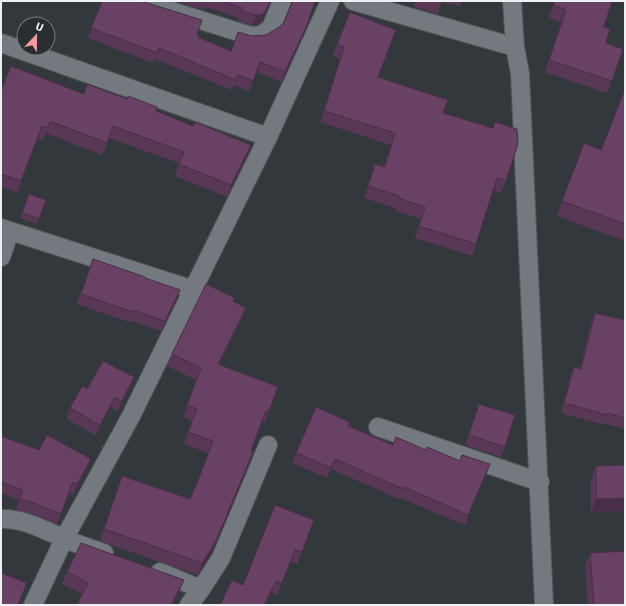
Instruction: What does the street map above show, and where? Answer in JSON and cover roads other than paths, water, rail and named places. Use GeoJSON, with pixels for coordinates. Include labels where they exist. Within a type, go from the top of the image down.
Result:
{"type":"FeatureCollection","features":[{"type":"Feature","properties":{"kind":"street"},"geometry":{"type":"LineString","coordinates":[[140,1],[251,36],[261,35],[271,28],[282,1]]}},
{"type":"Feature","properties":{"kind":"street"},"geometry":{"type":"LineString","coordinates":[[32,605],[64,539],[131,416],[194,290],[268,137],[330,1]]}},
{"type":"Feature","properties":{"kind":"street"},"geometry":{"type":"LineString","coordinates":[[353,1],[515,47]]}},
{"type":"Feature","properties":{"kind":"street"},"geometry":{"type":"LineString","coordinates":[[512,1],[515,47],[520,73],[540,482],[544,605]]}},
{"type":"Feature","properties":{"kind":"street"},"geometry":{"type":"LineString","coordinates":[[1,43],[268,137]]}},
{"type":"Feature","properties":{"kind":"street"},"geometry":{"type":"LineString","coordinates":[[1,257],[6,229],[194,290]]}},
{"type":"Feature","properties":{"kind":"street"},"geometry":{"type":"LineString","coordinates":[[378,427],[540,482]]}},
{"type":"Feature","properties":{"kind":"street"},"geometry":{"type":"LineString","coordinates":[[189,605],[221,558],[268,445]]}},
{"type":"Feature","properties":{"kind":"street"},"geometry":{"type":"LineString","coordinates":[[1,518],[18,520],[41,528],[64,539],[121,559]]}},
{"type":"Feature","properties":{"kind":"street"},"geometry":{"type":"LineString","coordinates":[[142,566],[201,589]]}}]}
